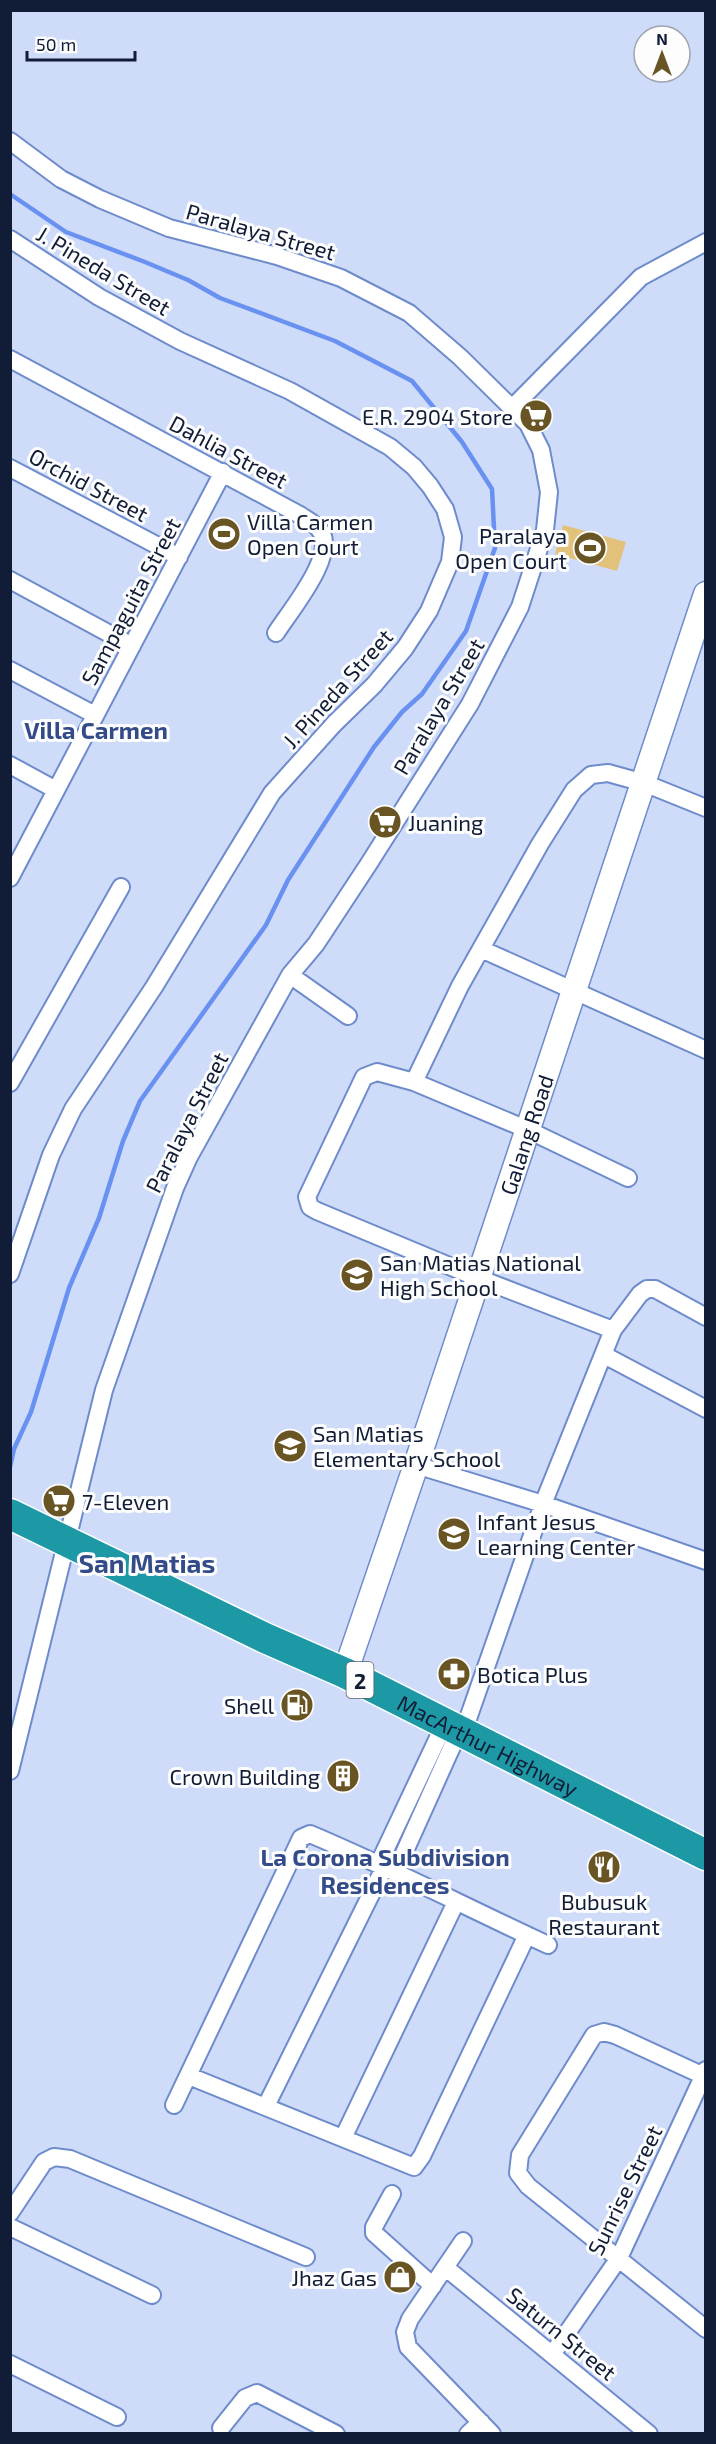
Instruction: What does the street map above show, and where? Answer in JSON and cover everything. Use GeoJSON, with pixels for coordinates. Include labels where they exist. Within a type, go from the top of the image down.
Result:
{"type":"FeatureCollection","features":[{"type":"Feature","properties":{"kind":"highway","name":"MacArthur Highway"},"geometry":{"type":"LineString","coordinates":[[10,1514],[265,1638],[345,1673],[705,1855]]}},
{"type":"Feature","properties":{"kind":"street","name":"Paralaya Street"},"geometry":{"type":"LineString","coordinates":[[10,141],[61,179],[110,203],[170,228],[277,256],[341,278],[409,313],[513,407],[528,424],[541,450],[549,492],[545,530],[520,607],[470,704],[316,944],[290,975],[189,1157],[175,1188],[104,1390],[10,1771]]}},
{"type":"Feature","properties":{"kind":"street","name":"J. Pineda Street"},"geometry":{"type":"LineString","coordinates":[[10,239],[99,297],[180,341],[290,391],[390,447],[430,486],[445,509],[453,537],[450,562],[429,611],[411,639],[374,685],[334,723],[272,793],[154,987],[72,1109],[51,1155],[10,1274]]}},
{"type":"Feature","properties":{"kind":"street"},"geometry":{"type":"LineString","coordinates":[[513,407],[641,277],[705,242]]}},
{"type":"Feature","properties":{"kind":"street","name":"Dahlia Street"},"geometry":{"type":"LineString","coordinates":[[10,359],[223,472],[300,515],[321,530],[325,545],[322,560],[276,633]]}},
{"type":"Feature","properties":{"kind":"street","name":"Orchid Street"},"geometry":{"type":"LineString","coordinates":[[10,468],[179,557]]}},
{"type":"Feature","properties":{"kind":"street","name":"Sampaguita Street"},"geometry":{"type":"LineString","coordinates":[[10,878],[223,472]]}},
{"type":"Feature","properties":{"kind":"street"},"geometry":{"type":"LineString","coordinates":[[10,580],[132,646]]}},
{"type":"Feature","properties":{"kind":"street","name":"Galang Road"},"geometry":{"type":"LineString","coordinates":[[345,1673],[703,608]]}},
{"type":"Feature","properties":{"kind":"street"},"geometry":{"type":"LineString","coordinates":[[10,670],[95,715]]}},
{"type":"Feature","properties":{"kind":"street"},"geometry":{"type":"LineString","coordinates":[[10,765],[56,790]]}},
{"type":"Feature","properties":{"kind":"street"},"geometry":{"type":"LineString","coordinates":[[414,1082],[460,986],[540,844],[574,790],[591,775],[608,773],[644,783],[705,808]]}},
{"type":"Feature","properties":{"kind":"street"},"geometry":{"type":"LineString","coordinates":[[10,1083],[121,887]]}},
{"type":"Feature","properties":{"kind":"street"},"geometry":{"type":"LineString","coordinates":[[481,949],[705,1050]]}},
{"type":"Feature","properties":{"kind":"street"},"geometry":{"type":"LineString","coordinates":[[290,975],[348,1016]]}},
{"type":"Feature","properties":{"kind":"street"},"geometry":{"type":"LineString","coordinates":[[613,1330],[478,1278],[317,1211],[307,1203],[307,1197],[364,1077],[377,1072],[414,1082],[526,1129],[628,1178]]}},
{"type":"Feature","properties":{"kind":"street"},"geometry":{"type":"LineString","coordinates":[[266,2106],[456,1729],[613,1330],[640,1294],[647,1289],[655,1288],[705,1317]]}},
{"type":"Feature","properties":{"kind":"street"},"geometry":{"type":"LineString","coordinates":[[604,1355],[705,1409]]}},
{"type":"Feature","properties":{"kind":"street"},"geometry":{"type":"LineString","coordinates":[[416,1465],[543,1504],[705,1561]]}},
{"type":"Feature","properties":{"kind":"street"},"geometry":{"type":"LineString","coordinates":[[174,2105],[301,1838],[310,1834],[386,1867],[548,1945]]}},
{"type":"Feature","properties":{"kind":"street"},"geometry":{"type":"LineString","coordinates":[[343,2138],[456,1902]]}},
{"type":"Feature","properties":{"kind":"street"},"geometry":{"type":"LineString","coordinates":[[189,2076],[414,2167],[422,2156],[527,1935]]}},
{"type":"Feature","properties":{"kind":"street"},"geometry":{"type":"LineString","coordinates":[[705,2074],[615,2035],[603,2032],[594,2035],[520,2155],[518,2173],[528,2186],[705,2329]]}},
{"type":"Feature","properties":{"kind":"street","name":"Sunrise Street"},"geometry":{"type":"LineString","coordinates":[[553,2353],[619,2258],[705,2074]]}},
{"type":"Feature","properties":{"kind":"street"},"geometry":{"type":"LineString","coordinates":[[10,2213],[44,2162],[54,2157],[70,2159],[306,2257]]}},
{"type":"Feature","properties":{"kind":"street"},"geometry":{"type":"LineString","coordinates":[[392,2194],[374,2227],[374,2233],[433,2286]]}},
{"type":"Feature","properties":{"kind":"street"},"geometry":{"type":"LineString","coordinates":[[10,2227],[152,2295]]}},
{"type":"Feature","properties":{"kind":"street"},"geometry":{"type":"LineString","coordinates":[[464,2241],[410,2319],[405,2332],[408,2347],[480,2430]]}},
{"type":"Feature","properties":{"kind":"street","name":"Saturn Street"},"geometry":{"type":"LineString","coordinates":[[446,2268],[649,2433]]}},
{"type":"Feature","properties":{"kind":"street"},"geometry":{"type":"LineString","coordinates":[[10,2364],[117,2417]]}},
{"type":"Feature","properties":{"kind":"street"},"geometry":{"type":"LineString","coordinates":[[221,2428],[245,2398],[257,2393],[336,2433]]}},
{"type":"Feature","properties":{"kind":"shaded area","name":"Paralaya Open Court"},"geometry":{"type":"Polygon","coordinates":[[[563,525],[626,542],[617,571],[555,554],[563,525]]]}},
{"type":"Feature","properties":{"kind":"waterway"},"geometry":{"type":"LineString","coordinates":[[10,194],[66,232],[188,280],[220,298],[335,341],[412,381],[462,442],[492,489],[495,548],[466,631],[422,694],[402,712],[374,747],[288,880],[266,925],[140,1101],[123,1141],[99,1218],[69,1288],[31,1412],[14,1449],[10,1467]]}},
{"type":"Feature","properties":{"kind":"place","name":"E.R. 2904 Store"},"geometry":{"type":"Point","coordinates":[536,416]}},
{"type":"Feature","properties":{"kind":"place","name":"Villa Carmen Open Court"},"geometry":{"type":"Point","coordinates":[224,534]}},
{"type":"Feature","properties":{"kind":"place","name":"Paralaya Open Court"},"geometry":{"type":"Point","coordinates":[590,548]}},
{"type":"Feature","properties":{"kind":"place","name":"Juaning"},"geometry":{"type":"Point","coordinates":[385,822]}},
{"type":"Feature","properties":{"kind":"place","name":"San Matias National High School"},"geometry":{"type":"Point","coordinates":[357,1275]}},
{"type":"Feature","properties":{"kind":"place","name":"San Matias Elementary School"},"geometry":{"type":"Point","coordinates":[290,1446]}},
{"type":"Feature","properties":{"kind":"place","name":"7-Eleven"},"geometry":{"type":"Point","coordinates":[59,1501]}},
{"type":"Feature","properties":{"kind":"place","name":"Infant Jesus Learning Center"},"geometry":{"type":"Point","coordinates":[454,1534]}},
{"type":"Feature","properties":{"kind":"place","name":"Botica Plus"},"geometry":{"type":"Point","coordinates":[454,1674]}},
{"type":"Feature","properties":{"kind":"place","name":"Shell"},"geometry":{"type":"Point","coordinates":[297,1705]}},
{"type":"Feature","properties":{"kind":"place","name":"Crown Building"},"geometry":{"type":"Point","coordinates":[343,1776]}},
{"type":"Feature","properties":{"kind":"place","name":"Bubusuk Restaurant"},"geometry":{"type":"Point","coordinates":[604,1867]}},
{"type":"Feature","properties":{"kind":"place","name":"Jhaz Gas"},"geometry":{"type":"Point","coordinates":[400,2277]}},
{"type":"Feature","properties":{"kind":"district","name":"Villa Carmen"},"geometry":{"type":"Point","coordinates":[96,729]}},
{"type":"Feature","properties":{"kind":"district","name":"San Matias"},"geometry":{"type":"Point","coordinates":[147,1562]}},
{"type":"Feature","properties":{"kind":"district","name":"La Corona Subdivision Residences"},"geometry":{"type":"Point","coordinates":[385,1870]}}]}
